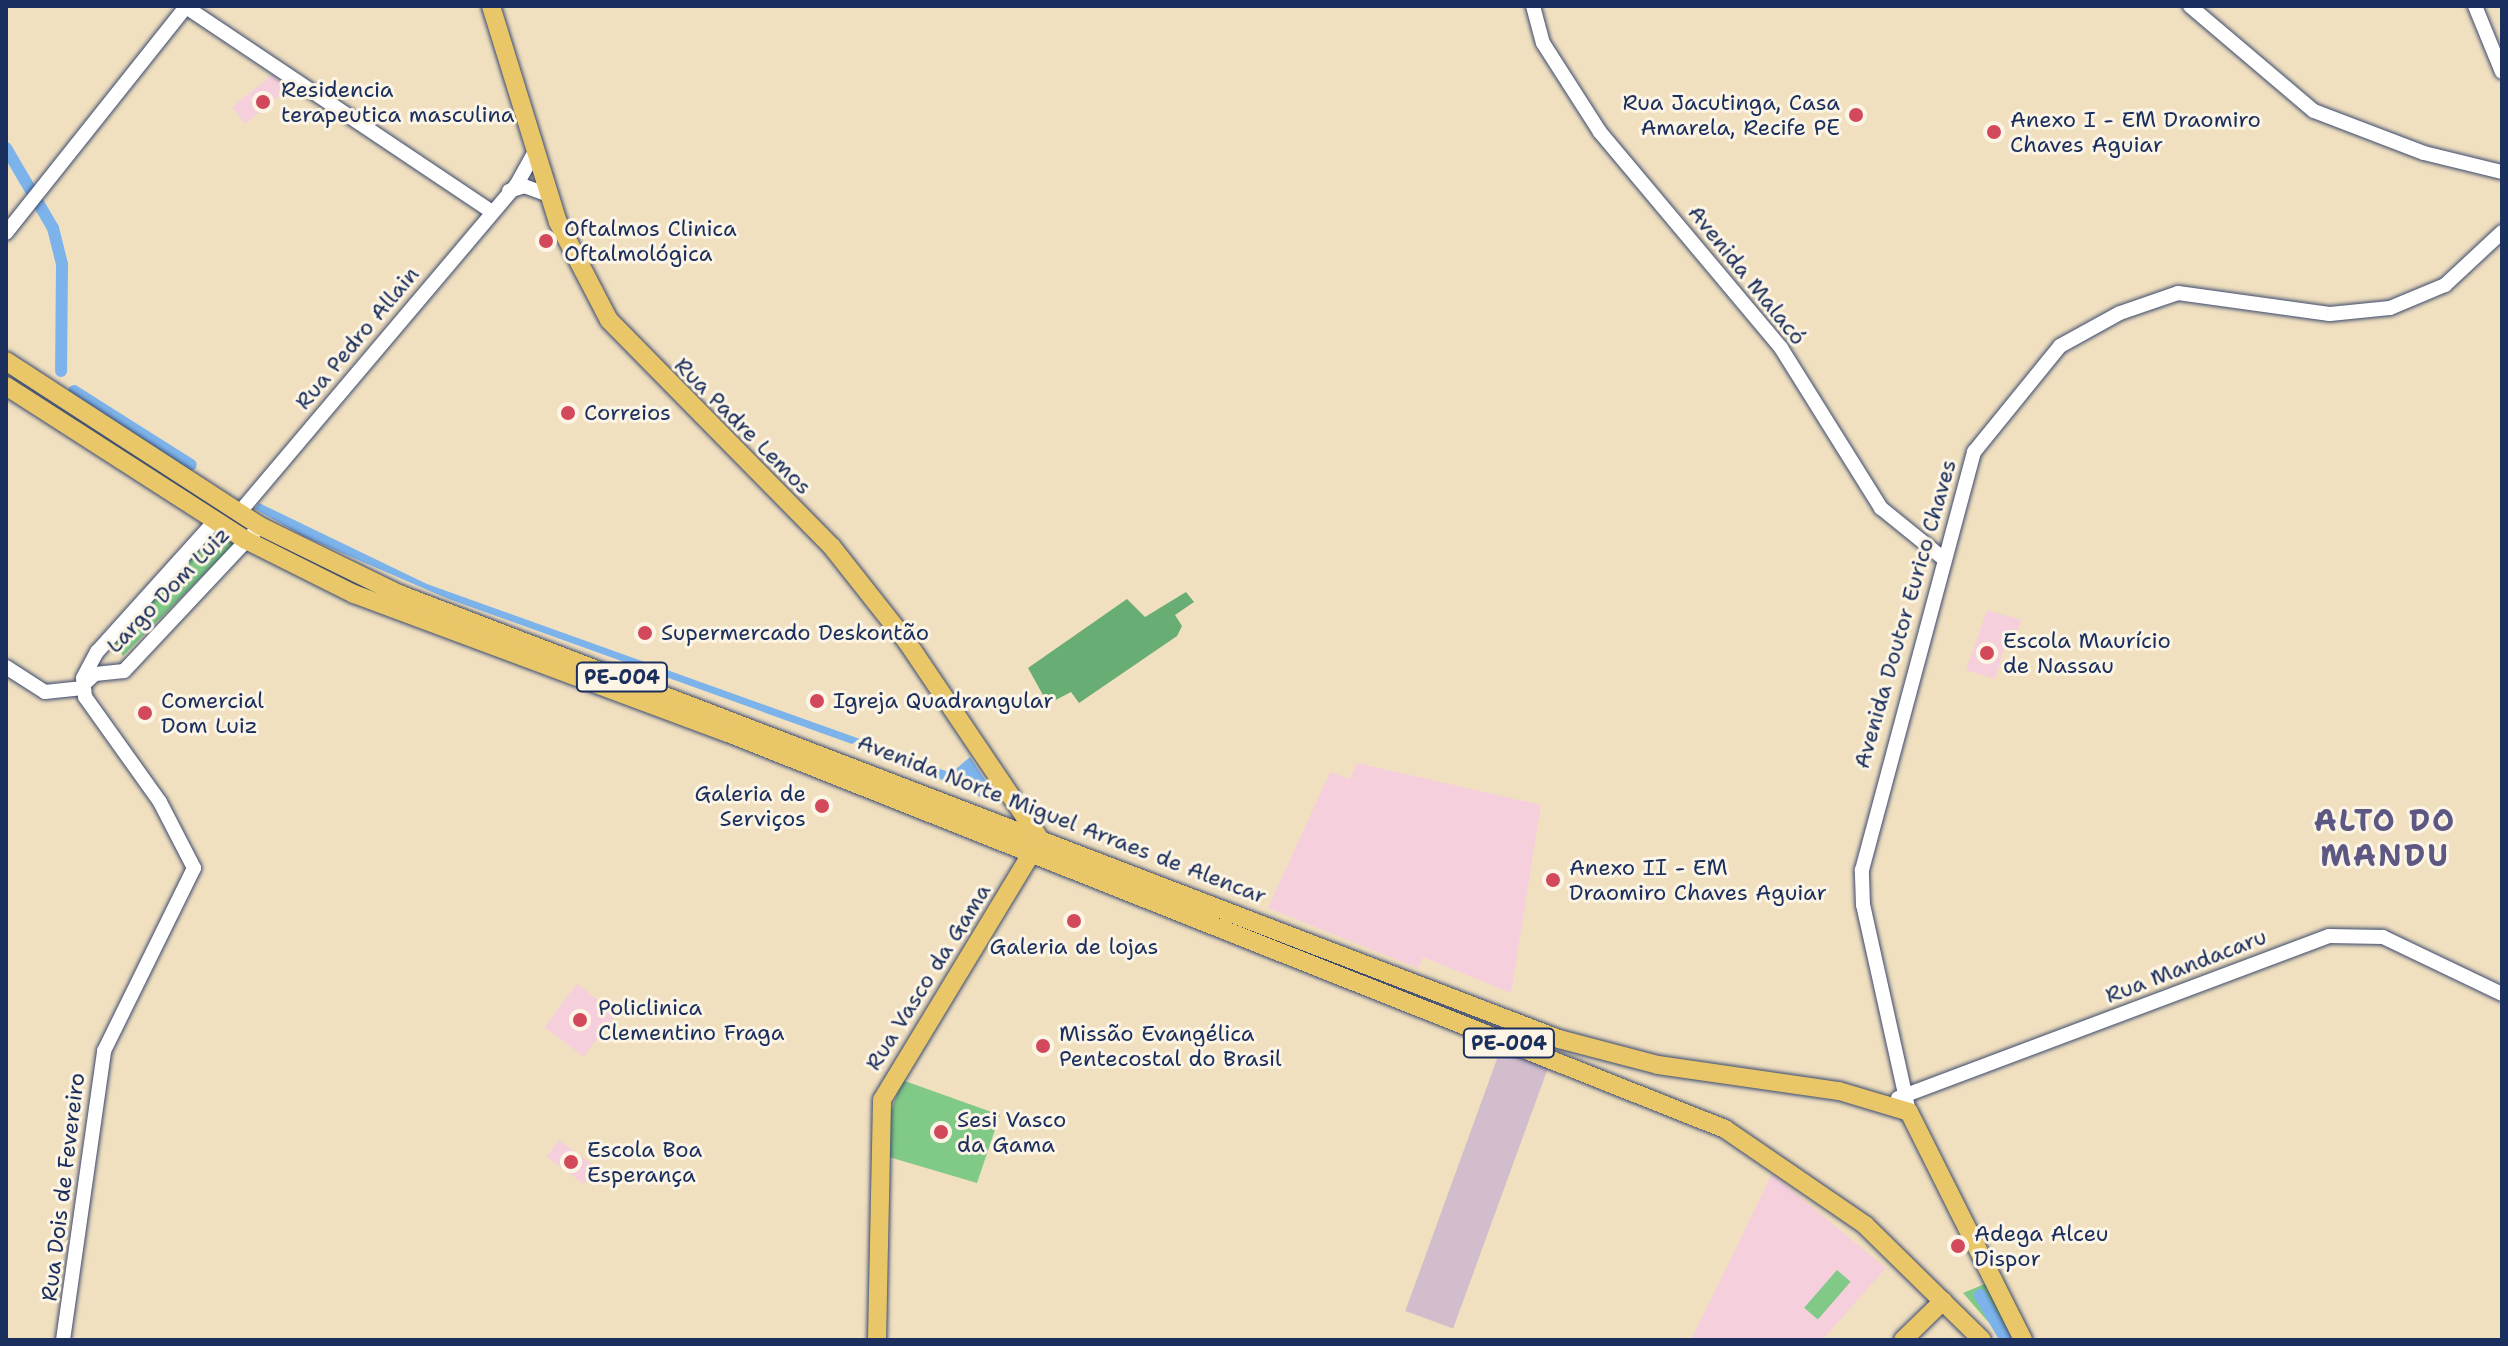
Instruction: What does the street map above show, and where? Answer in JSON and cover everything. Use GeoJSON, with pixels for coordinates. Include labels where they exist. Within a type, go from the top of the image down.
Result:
{"type":"FeatureCollection","features":[{"type":"Feature","properties":{"kind":"main road","name":"Rua Padre Lemos"},"geometry":{"type":"LineString","coordinates":[[491,6],[549,195],[609,320],[832,547],[1005,781],[1036,847]]}},
{"type":"Feature","properties":{"kind":"main road","name":"Avenida Norte Miguel Arraes de Alencar"},"geometry":{"type":"LineString","coordinates":[[6,361],[260,526],[399,594],[988,818],[1036,847],[1651,1098],[1769,1153],[1865,1225],[1982,1340]]}},
{"type":"Feature","properties":{"kind":"main road","name":"Avenida Norte Miguel Arraes de Alencar"},"geometry":{"type":"LineString","coordinates":[[6,386],[246,540],[354,594],[1559,1039],[1658,1065],[1908,1104]]}},
{"type":"Feature","properties":{"kind":"main road"},"geometry":{"type":"LineString","coordinates":[[988,818],[1005,781]]}},
{"type":"Feature","properties":{"kind":"main road","name":"Rua Vasco da Gama"},"geometry":{"type":"LineString","coordinates":[[877,1340],[878,1169],[887,1085],[1036,847]]}},
{"type":"Feature","properties":{"kind":"main road"},"geometry":{"type":"LineString","coordinates":[[1630,1090],[1641,1077],[1638,1061]]}},
{"type":"Feature","properties":{"kind":"main road"},"geometry":{"type":"LineString","coordinates":[[1651,1098],[1658,1065]]}},
{"type":"Feature","properties":{"kind":"main road"},"geometry":{"type":"LineString","coordinates":[[1908,1104],[2023,1340]]}},
{"type":"Feature","properties":{"kind":"main road"},"geometry":{"type":"LineString","coordinates":[[1903,1340],[1943,1301]]}},
{"type":"Feature","properties":{"kind":"street","name":"Avenida Malacó"},"geometry":{"type":"LineString","coordinates":[[1533,6],[1543,43],[1600,132],[1781,348],[1864,487],[1944,559]]}},
{"type":"Feature","properties":{"kind":"street"},"geometry":{"type":"LineString","coordinates":[[2190,6],[2314,111],[2424,153],[2502,172]]}},
{"type":"Feature","properties":{"kind":"street"},"geometry":{"type":"LineString","coordinates":[[2475,6],[2502,72]]}},
{"type":"Feature","properties":{"kind":"street"},"geometry":{"type":"LineString","coordinates":[[6,233],[186,7],[492,212]]}},
{"type":"Feature","properties":{"kind":"street","name":"Rua Pedro Allain"},"geometry":{"type":"LineString","coordinates":[[239,513],[509,192],[535,151]]}},
{"type":"Feature","properties":{"kind":"street"},"geometry":{"type":"LineString","coordinates":[[509,192],[524,186],[549,195]]}},
{"type":"Feature","properties":{"kind":"street","name":"Avenida Doutor Eurico Chaves"},"geometry":{"type":"LineString","coordinates":[[1908,1104],[1863,905],[1862,870],[1974,452],[2060,346],[2082,330],[2178,293],[2330,314],[2390,308],[2445,285],[2502,232]]}},
{"type":"Feature","properties":{"kind":"street","name":"Largo Dom Luiz"},"geometry":{"type":"LineString","coordinates":[[83,687],[97,652],[215,521]]}},
{"type":"Feature","properties":{"kind":"street","name":"Largo Dom Luiz"},"geometry":{"type":"LineString","coordinates":[[83,687],[95,674],[121,672],[260,526]]}},
{"type":"Feature","properties":{"kind":"street"},"geometry":{"type":"LineString","coordinates":[[97,652],[121,672]]}},
{"type":"Feature","properties":{"kind":"street"},"geometry":{"type":"LineString","coordinates":[[6,667],[47,692],[83,687]]}},
{"type":"Feature","properties":{"kind":"street","name":"Rua Dois de Fevereiro"},"geometry":{"type":"LineString","coordinates":[[63,1340],[104,1051],[194,868],[83,687]]}},
{"type":"Feature","properties":{"kind":"street","name":"Rua Mandacaru"},"geometry":{"type":"LineString","coordinates":[[1908,1104],[2329,936],[2383,937],[2502,994]]}},
{"type":"Feature","properties":{"kind":"shaded area","name":"Residencia terapeutica masculina"},"geometry":{"type":"Polygon","coordinates":[[[273,74],[286,90],[245,124],[232,107],[273,74]]]}},
{"type":"Feature","properties":{"kind":"shaded area","name":"Escola Maurício de Nassau"},"geometry":{"type":"Polygon","coordinates":[[[1987,610],[2021,620],[2016,636],[2008,634],[1995,679],[1966,670],[1987,610]]]}},
{"type":"Feature","properties":{"kind":"shaded area"},"geometry":{"type":"Polygon","coordinates":[[[1357,763],[1541,805],[1511,993],[1423,957],[1418,968],[1268,908],[1330,772],[1350,779],[1357,763]]]}},
{"type":"Feature","properties":{"kind":"shaded area","name":"Policlinica Clementino Fraga"},"geometry":{"type":"Polygon","coordinates":[[[577,984],[616,1013],[584,1057],[545,1027],[577,984]]]}},
{"type":"Feature","properties":{"kind":"shaded area"},"geometry":{"type":"Polygon","coordinates":[[[1501,1048],[1549,1065],[1453,1329],[1405,1311],[1501,1048]]]}},
{"type":"Feature","properties":{"kind":"shaded area","name":"Escola Boa Esperança"},"geometry":{"type":"Polygon","coordinates":[[[559,1140],[596,1167],[584,1184],[547,1157],[559,1140]]]}},
{"type":"Feature","properties":{"kind":"shaded area"},"geometry":{"type":"Polygon","coordinates":[[[1772,1174],[1886,1268],[1822,1340],[1691,1340],[1772,1174]]]}},
{"type":"Feature","properties":{"kind":"green space"},"geometry":{"type":"Polygon","coordinates":[[[217,526],[237,541],[123,656],[115,643],[217,526]]]}},
{"type":"Feature","properties":{"kind":"green space"},"geometry":{"type":"Polygon","coordinates":[[[1186,592],[1194,602],[1175,615],[1182,626],[1177,636],[1079,703],[1071,692],[1048,704],[1028,668],[1127,599],[1145,617],[1186,592]]]}},
{"type":"Feature","properties":{"kind":"green space","name":"Sesi Vasco da Gama"},"geometry":{"type":"Polygon","coordinates":[[[902,1080],[1000,1115],[977,1183],[889,1157],[887,1122],[902,1080]]]}},
{"type":"Feature","properties":{"kind":"green space"},"geometry":{"type":"Polygon","coordinates":[[[1837,1270],[1851,1282],[1818,1320],[1804,1308],[1837,1270]]]}},
{"type":"Feature","properties":{"kind":"green space"},"geometry":{"type":"Polygon","coordinates":[[[1987,1283],[2015,1340],[2004,1340],[1963,1293],[1987,1283]]]}},
{"type":"Feature","properties":{"kind":"water"},"geometry":{"type":"Polygon","coordinates":[[[259,503],[427,584],[860,739],[852,744],[446,598],[305,537],[255,509],[259,503]]]}},
{"type":"Feature","properties":{"kind":"water"},"geometry":{"type":"Polygon","coordinates":[[[877,746],[919,762],[915,771],[865,752],[877,746]]]}},
{"type":"Feature","properties":{"kind":"water"},"geometry":{"type":"Polygon","coordinates":[[[970,757],[989,786],[990,801],[931,775],[935,767],[951,773],[970,757]]]}},
{"type":"Feature","properties":{"kind":"waterway"},"geometry":{"type":"LineString","coordinates":[[6,148],[53,228],[62,264],[61,371]]}},
{"type":"Feature","properties":{"kind":"waterway"},"geometry":{"type":"LineString","coordinates":[[74,391],[191,465]]}},
{"type":"Feature","properties":{"kind":"waterway"},"geometry":{"type":"LineString","coordinates":[[1980,1295],[2006,1340]]}},
{"type":"Feature","properties":{"kind":"place","name":"Residencia terapeutica masculina"},"geometry":{"type":"Point","coordinates":[263,102]}},
{"type":"Feature","properties":{"kind":"place","name":"Rua Jacutinga, Casa Amarela, Recife PE"},"geometry":{"type":"Point","coordinates":[1856,115]}},
{"type":"Feature","properties":{"kind":"place","name":"Anexo I - EM Draomiro Chaves Aguiar"},"geometry":{"type":"Point","coordinates":[1994,132]}},
{"type":"Feature","properties":{"kind":"place","name":"Oftalmos Clinica Oftalmológica"},"geometry":{"type":"Point","coordinates":[546,241]}},
{"type":"Feature","properties":{"kind":"place","name":"Correios"},"geometry":{"type":"Point","coordinates":[568,413]}},
{"type":"Feature","properties":{"kind":"place","name":"Supermercado Deskontão"},"geometry":{"type":"Point","coordinates":[645,633]}},
{"type":"Feature","properties":{"kind":"place","name":"Escola Maurício de Nassau"},"geometry":{"type":"Point","coordinates":[1987,653]}},
{"type":"Feature","properties":{"kind":"place","name":"Igreja Quadrangular"},"geometry":{"type":"Point","coordinates":[817,701]}},
{"type":"Feature","properties":{"kind":"place","name":"Comercial Dom Luiz"},"geometry":{"type":"Point","coordinates":[145,713]}},
{"type":"Feature","properties":{"kind":"place","name":"Galeria de Serviços"},"geometry":{"type":"Point","coordinates":[822,806]}},
{"type":"Feature","properties":{"kind":"place","name":"Anexo II - EM Draomiro Chaves Aguiar"},"geometry":{"type":"Point","coordinates":[1553,880]}},
{"type":"Feature","properties":{"kind":"place","name":"Galeria de lojas"},"geometry":{"type":"Point","coordinates":[1074,921]}},
{"type":"Feature","properties":{"kind":"place","name":"Policlinica Clementino Fraga"},"geometry":{"type":"Point","coordinates":[580,1020]}},
{"type":"Feature","properties":{"kind":"place","name":"Missão Evangélica Pentecostal do Brasil"},"geometry":{"type":"Point","coordinates":[1043,1046]}},
{"type":"Feature","properties":{"kind":"place","name":"Sesi Vasco da Gama"},"geometry":{"type":"Point","coordinates":[941,1132]}},
{"type":"Feature","properties":{"kind":"place","name":"Escola Boa Esperança"},"geometry":{"type":"Point","coordinates":[571,1162]}},
{"type":"Feature","properties":{"kind":"place","name":"Adega Alceu Dispor"},"geometry":{"type":"Point","coordinates":[1958,1246]}},
{"type":"Feature","properties":{"kind":"district","name":"ALTO DO MANDU"},"geometry":{"type":"Point","coordinates":[2385,838]}}]}
